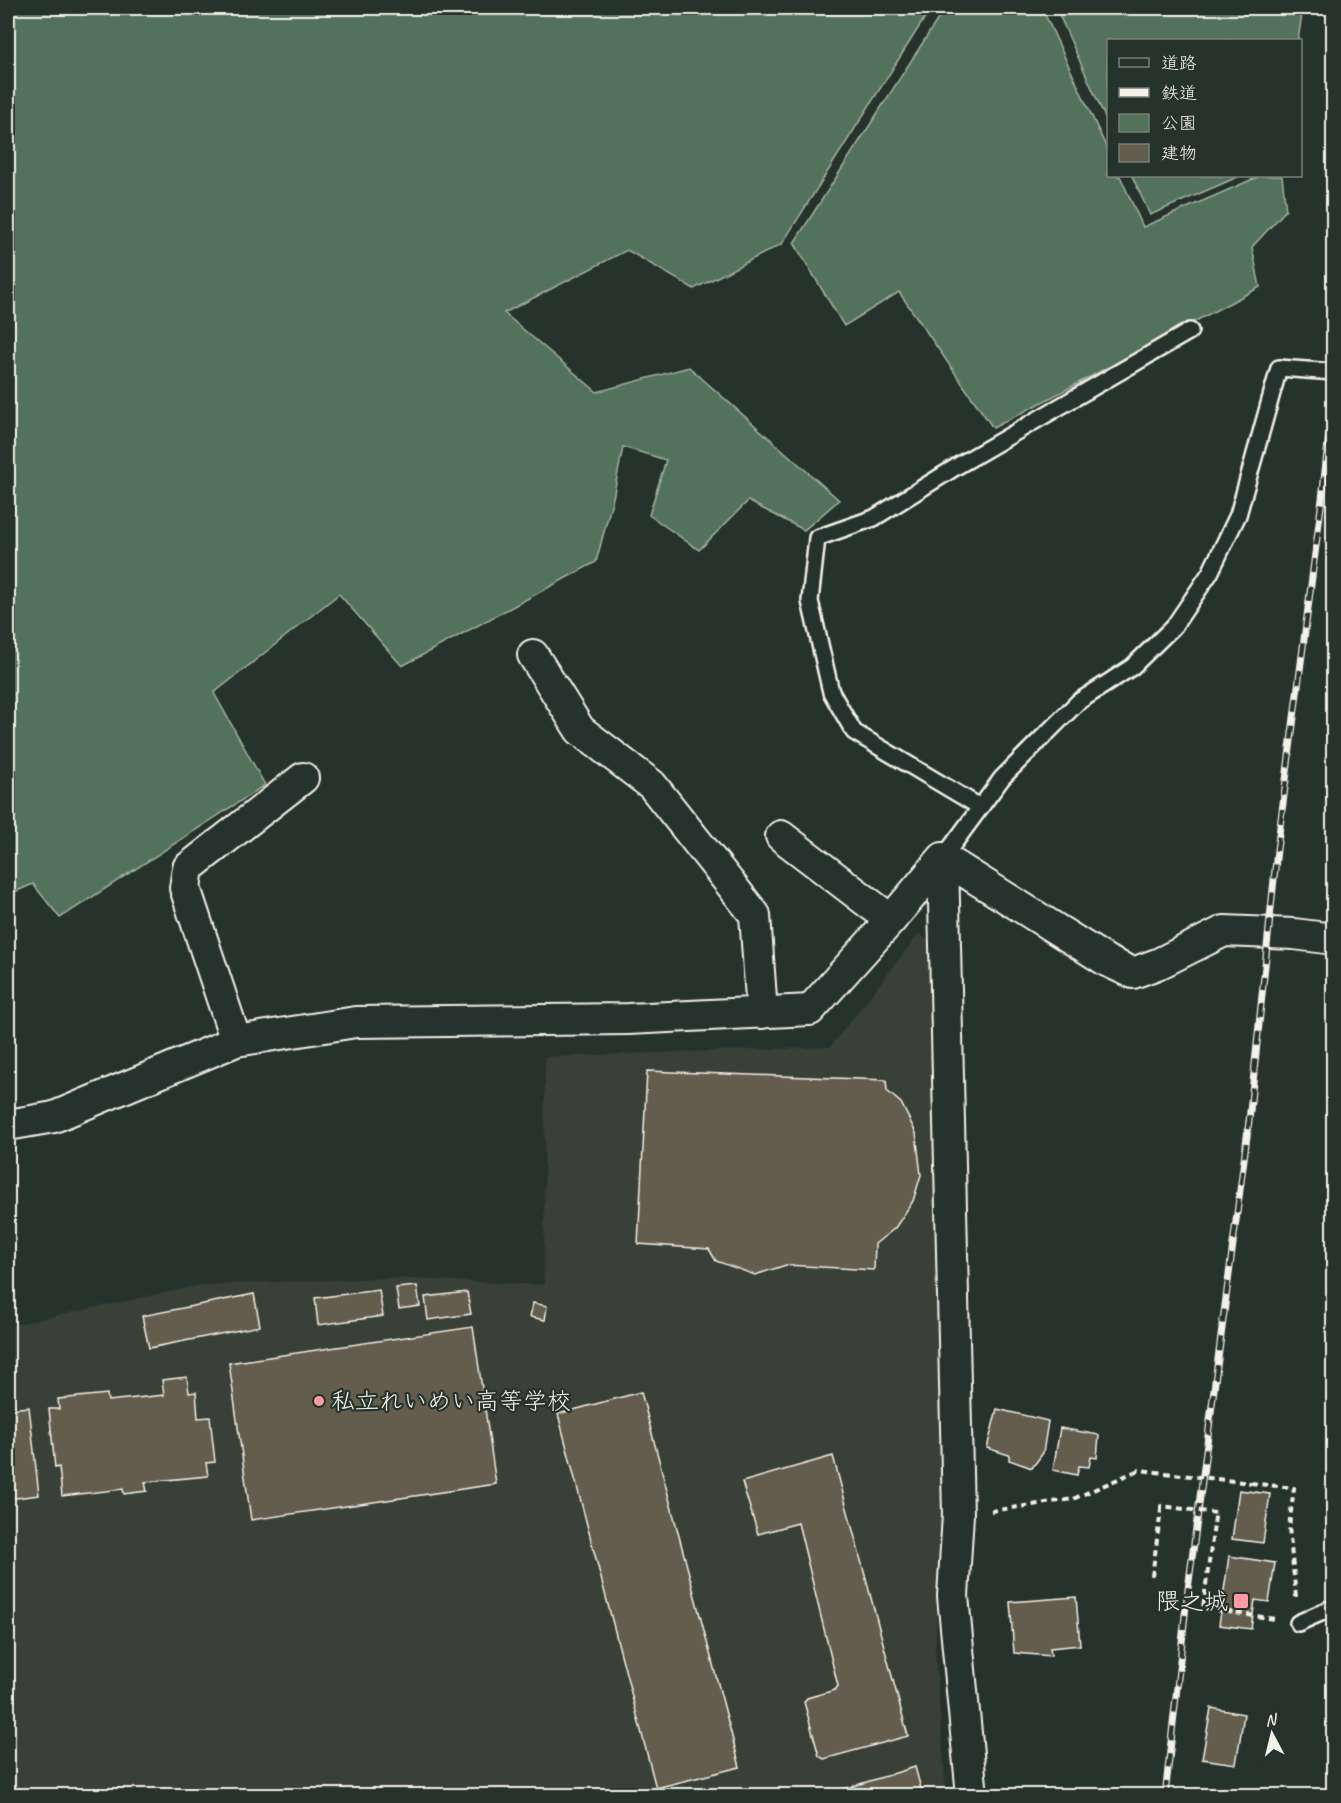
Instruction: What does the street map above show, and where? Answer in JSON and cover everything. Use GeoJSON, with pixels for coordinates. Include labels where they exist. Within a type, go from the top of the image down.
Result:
{"type":"FeatureCollection","features":[{"type":"Feature","properties":{"kind":"street"},"geometry":{"type":"LineString","coordinates":[[533,655],[580,730],[652,785],[755,915],[762,1013]]}},
{"type":"Feature","properties":{"kind":"street"},"geometry":{"type":"LineString","coordinates":[[236,1041],[185,888],[188,868],[303,778]]}},
{"type":"Feature","properties":{"kind":"street"},"geometry":{"type":"LineString","coordinates":[[781,836],[891,920]]}},
{"type":"Feature","properties":{"kind":"street"},"geometry":{"type":"LineString","coordinates":[[8,1125],[54,1117],[236,1041],[356,1022],[628,1019],[810,1010],[943,858]]}},
{"type":"Feature","properties":{"kind":"street"},"geometry":{"type":"LineString","coordinates":[[943,858],[1107,960],[1133,973],[1160,963],[1224,931],[1294,934],[1334,939]]}},
{"type":"Feature","properties":{"kind":"street"},"geometry":{"type":"LineString","coordinates":[[943,858],[958,1515],[953,1596],[972,1796]]}},
{"type":"Feature","properties":{"kind":"lane"},"geometry":{"type":"LineString","coordinates":[[980,807],[854,732],[831,692],[810,601],[817,538],[874,518],[958,465],[1190,331]]}},
{"type":"Feature","properties":{"kind":"lane"},"geometry":{"type":"LineString","coordinates":[[943,858],[1002,777],[1078,702],[1132,668],[1174,626],[1210,573],[1239,515],[1279,368],[1334,372]]}},
{"type":"Feature","properties":{"kind":"lane"},"geometry":{"type":"LineString","coordinates":[[1298,1623],[1334,1607]]}},
{"type":"Feature","properties":{"kind":"path"},"geometry":{"type":"LineString","coordinates":[[958,1515],[1073,1499],[1139,1470],[1294,1488],[1289,1527],[1298,1623],[1203,1608],[1216,1513],[1161,1506],[1152,1576]]}},
{"type":"Feature","properties":{"kind":"shaded area"},"geometry":{"type":"Polygon","coordinates":[[[919,934],[935,945],[945,1475],[935,1649],[946,1795],[8,1795],[8,1326],[201,1285],[387,1278],[544,1285],[545,1057],[830,1047],[919,934]]]}},
{"type":"Feature","properties":{"kind":"green space"},"geometry":{"type":"Polygon","coordinates":[[[8,8],[931,8],[782,244],[694,289],[627,250],[504,313],[597,392],[689,367],[839,500],[804,530],[748,501],[699,550],[649,515],[666,460],[623,447],[613,498],[596,562],[402,666],[339,594],[214,693],[265,785],[60,918],[33,884],[8,895],[8,8]]]}},
{"type":"Feature","properties":{"kind":"green space"},"geometry":{"type":"Polygon","coordinates":[[[945,8],[1042,8],[1107,149],[1107,177],[1120,177],[1143,227],[1258,177],[1282,177],[1286,210],[1252,247],[1260,287],[993,428],[899,292],[844,326],[794,243],[945,8]]]}},
{"type":"Feature","properties":{"kind":"green space"},"geometry":{"type":"Polygon","coordinates":[[[1056,8],[1303,8],[1298,39],[1107,39],[1107,122],[1056,8]]]}},
{"type":"Feature","properties":{"kind":"green space"},"geometry":{"type":"Polygon","coordinates":[[[1132,177],[1238,177],[1150,215],[1132,177]]]}},
{"type":"Feature","properties":{"kind":"building"},"geometry":{"type":"Polygon","coordinates":[[[647,1071],[886,1080],[887,1091],[901,1103],[916,1133],[921,1175],[913,1201],[895,1228],[875,1244],[874,1270],[786,1265],[755,1275],[716,1261],[709,1249],[638,1244],[647,1071]]]}},
{"type":"Feature","properties":{"kind":"building"},"geometry":{"type":"Polygon","coordinates":[[[417,1286],[420,1306],[399,1309],[396,1288],[417,1286]]]}},
{"type":"Feature","properties":{"kind":"building"},"geometry":{"type":"Polygon","coordinates":[[[379,1290],[383,1316],[318,1325],[315,1298],[379,1290]]]}},
{"type":"Feature","properties":{"kind":"building"},"geometry":{"type":"Polygon","coordinates":[[[467,1292],[471,1314],[428,1320],[425,1297],[467,1292]]]}},
{"type":"Feature","properties":{"kind":"building"},"geometry":{"type":"Polygon","coordinates":[[[254,1294],[260,1326],[149,1348],[142,1316],[254,1294]]]}},
{"type":"Feature","properties":{"kind":"building"},"geometry":{"type":"Polygon","coordinates":[[[533,1303],[547,1306],[545,1320],[530,1317],[533,1303]]]}},
{"type":"Feature","properties":{"kind":"building"},"geometry":{"type":"Polygon","coordinates":[[[473,1327],[496,1484],[251,1520],[229,1363],[473,1327]]]}},
{"type":"Feature","properties":{"kind":"building"},"geometry":{"type":"Polygon","coordinates":[[[187,1377],[189,1393],[196,1392],[198,1418],[210,1417],[215,1462],[206,1463],[208,1476],[145,1482],[147,1491],[124,1494],[123,1489],[62,1496],[59,1467],[55,1468],[49,1409],[59,1409],[58,1399],[107,1394],[108,1401],[164,1395],[162,1380],[187,1377]]]}},
{"type":"Feature","properties":{"kind":"building"},"geometry":{"type":"Polygon","coordinates":[[[641,1392],[740,1767],[656,1788],[558,1414],[641,1392]]]}},
{"type":"Feature","properties":{"kind":"building"},"geometry":{"type":"Polygon","coordinates":[[[29,1407],[39,1495],[8,1499],[8,1409],[29,1407]]]}},
{"type":"Feature","properties":{"kind":"building"},"geometry":{"type":"Polygon","coordinates":[[[997,1409],[1048,1421],[1043,1453],[1032,1468],[1009,1460],[1009,1455],[987,1448],[997,1409]]]}},
{"type":"Feature","properties":{"kind":"building"},"geometry":{"type":"Polygon","coordinates":[[[1060,1428],[1099,1435],[1097,1458],[1091,1457],[1089,1467],[1079,1466],[1077,1475],[1053,1470],[1060,1428]]]}},
{"type":"Feature","properties":{"kind":"building"},"geometry":{"type":"Polygon","coordinates":[[[833,1456],[908,1736],[824,1759],[819,1756],[804,1702],[807,1698],[835,1690],[838,1686],[798,1523],[758,1534],[742,1482],[833,1456]]]}},
{"type":"Feature","properties":{"kind":"building"},"geometry":{"type":"Polygon","coordinates":[[[1239,1490],[1270,1494],[1263,1543],[1232,1539],[1239,1490]]]}},
{"type":"Feature","properties":{"kind":"building"},"geometry":{"type":"Polygon","coordinates":[[[1229,1556],[1275,1563],[1269,1602],[1255,1600],[1251,1629],[1219,1625],[1229,1556]]]}},
{"type":"Feature","properties":{"kind":"building"},"geometry":{"type":"Polygon","coordinates":[[[1076,1597],[1080,1645],[1050,1648],[1051,1656],[1014,1653],[1010,1602],[1076,1597]]]}},
{"type":"Feature","properties":{"kind":"building"},"geometry":{"type":"Polygon","coordinates":[[[1211,1708],[1244,1714],[1236,1764],[1202,1759],[1211,1708]]]}},
{"type":"Feature","properties":{"kind":"building"},"geometry":{"type":"Polygon","coordinates":[[[915,1767],[923,1796],[821,1796],[915,1767]]]}},
{"type":"Feature","properties":{"kind":"railway"},"geometry":{"type":"LineString","coordinates":[[1165,1796],[1187,1597],[1249,1121],[1277,850],[1334,387]]}},
{"type":"Feature","properties":{"kind":"place","name":"私立れいめい高等学校"},"geometry":{"type":"Point","coordinates":[319,1401]}},
{"type":"Feature","properties":{"kind":"place","name":"隈之城"},"geometry":{"type":"Point","coordinates":[1241,1601]}}]}
